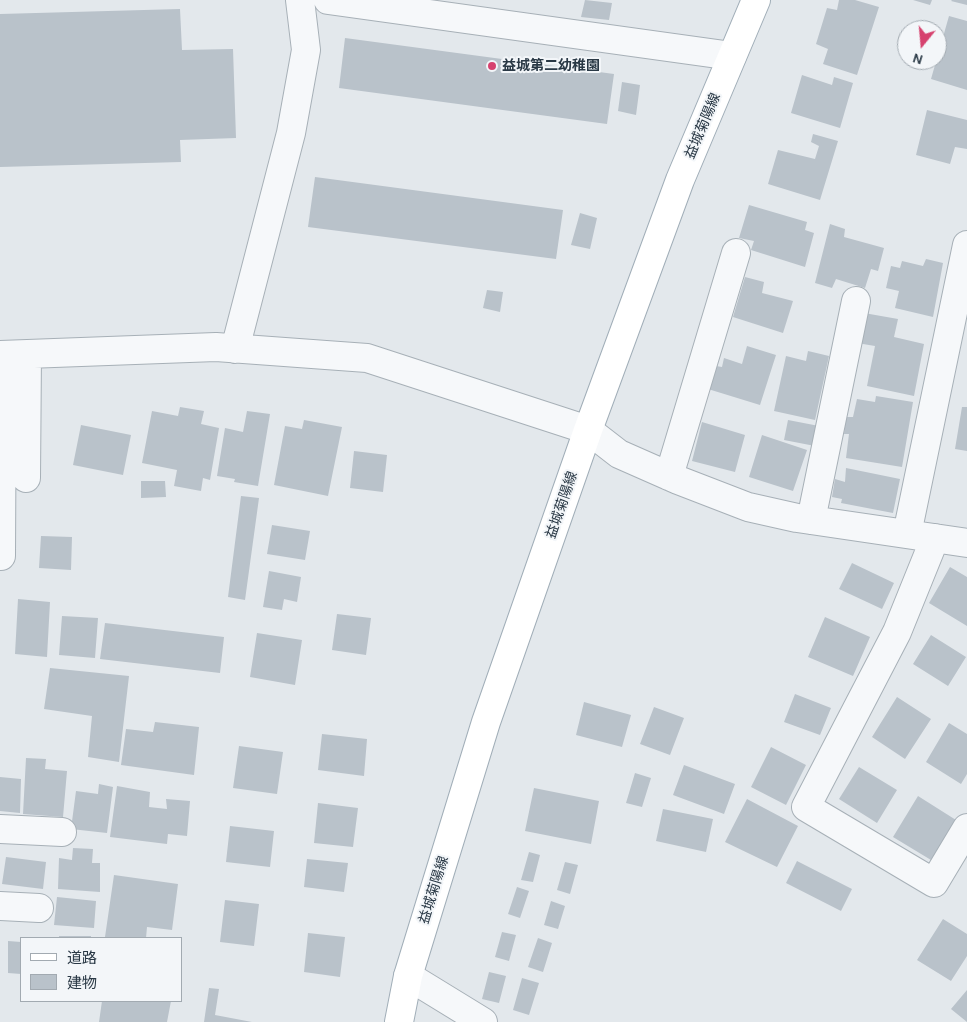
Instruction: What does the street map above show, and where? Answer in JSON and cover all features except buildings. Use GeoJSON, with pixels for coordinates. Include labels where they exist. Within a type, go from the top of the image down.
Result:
{"type":"FeatureCollection","features":[{"type":"Feature","properties":{"kind":"main road","name":"益城菊陽線"},"geometry":{"type":"LineString","coordinates":[[399,1022],[408,976],[486,722],[588,430],[680,180],[756,0]]}},
{"type":"Feature","properties":{"kind":"street"},"geometry":{"type":"LineString","coordinates":[[235,349],[291,133],[306,50],[300,0]]}},
{"type":"Feature","properties":{"kind":"street"},"geometry":{"type":"LineString","coordinates":[[328,0],[732,56]]}},
{"type":"Feature","properties":{"kind":"street"},"geometry":{"type":"LineString","coordinates":[[907,534],[967,245]]}},
{"type":"Feature","properties":{"kind":"street"},"geometry":{"type":"LineString","coordinates":[[669,476],[736,253]]}},
{"type":"Feature","properties":{"kind":"street"},"geometry":{"type":"LineString","coordinates":[[811,520],[856,301]]}},
{"type":"Feature","properties":{"kind":"street"},"geometry":{"type":"LineString","coordinates":[[9,354],[216,347],[368,358],[588,430],[619,454],[748,507],[811,520],[967,542]]}},
{"type":"Feature","properties":{"kind":"street"},"geometry":{"type":"LineString","coordinates":[[9,354],[26,478]]}},
{"type":"Feature","properties":{"kind":"street"},"geometry":{"type":"LineString","coordinates":[[1,556],[9,354]]}},
{"type":"Feature","properties":{"kind":"street"},"geometry":{"type":"LineString","coordinates":[[935,538],[897,632],[806,807],[934,884],[967,828]]}},
{"type":"Feature","properties":{"kind":"street"},"geometry":{"type":"LineString","coordinates":[[0,829],[62,832]]}},
{"type":"Feature","properties":{"kind":"street"},"geometry":{"type":"LineString","coordinates":[[0,906],[39,908]]}},
{"type":"Feature","properties":{"kind":"street"},"geometry":{"type":"LineString","coordinates":[[408,976],[483,1022]]}},
{"type":"Feature","properties":{"kind":"place","name":"益城第二幼稚園"},"geometry":{"type":"Point","coordinates":[492,66]}}]}
